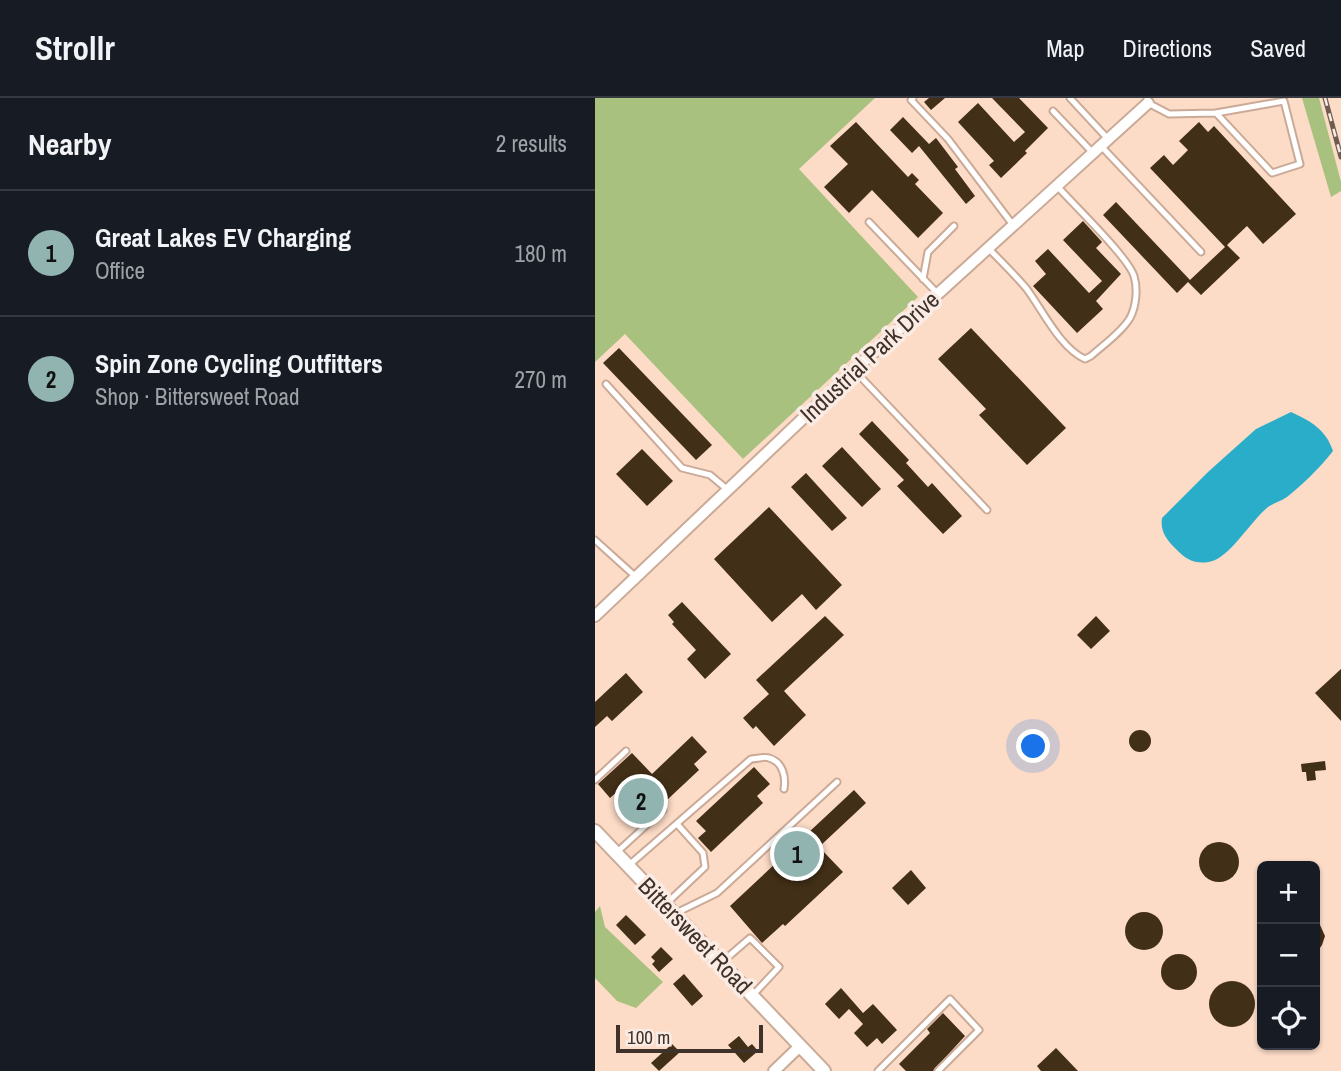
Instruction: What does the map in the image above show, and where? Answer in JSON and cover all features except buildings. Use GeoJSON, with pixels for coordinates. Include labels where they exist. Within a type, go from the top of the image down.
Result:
{"type":"FeatureCollection","features":[{"type":"Feature","properties":{"kind":"street","name":"Industrial Park Drive"},"geometry":{"type":"LineString","coordinates":[[595,616],[854,370],[1149,100]]}},
{"type":"Feature","properties":{"kind":"street","name":"Bittersweet Road"},"geometry":{"type":"LineString","coordinates":[[595,831],[824,1071]]}},
{"type":"Feature","properties":{"kind":"street"},"geometry":{"type":"LineString","coordinates":[[774,1071],[800,1046]]}},
{"type":"Feature","properties":{"kind":"lane"},"geometry":{"type":"LineString","coordinates":[[913,98],[911,100],[948,138],[1013,225]]}},
{"type":"Feature","properties":{"kind":"lane"},"geometry":{"type":"LineString","coordinates":[[1070,98],[1100,146]]}},
{"type":"Feature","properties":{"kind":"lane"},"geometry":{"type":"LineString","coordinates":[[1149,100],[1169,114],[1216,113],[1284,101],[1300,164],[1272,173],[1216,113]]}},
{"type":"Feature","properties":{"kind":"lane"},"geometry":{"type":"LineString","coordinates":[[1053,111],[1100,146],[1201,252]]}},
{"type":"Feature","properties":{"kind":"lane"},"geometry":{"type":"LineString","coordinates":[[988,248],[1026,288],[1052,327],[1071,347],[1085,359],[1091,356],[1128,322],[1135,303],[1135,280],[1127,264],[1057,186]]}},
{"type":"Feature","properties":{"kind":"lane"},"geometry":{"type":"LineString","coordinates":[[869,222],[938,294]]}},
{"type":"Feature","properties":{"kind":"lane"},"geometry":{"type":"LineString","coordinates":[[923,279],[928,252],[954,226]]}},
{"type":"Feature","properties":{"kind":"lane"},"geometry":{"type":"LineString","coordinates":[[854,370],[987,510]]}},
{"type":"Feature","properties":{"kind":"lane"},"geometry":{"type":"LineString","coordinates":[[606,384],[683,468],[710,475],[728,490]]}},
{"type":"Feature","properties":{"kind":"lane"},"geometry":{"type":"LineString","coordinates":[[595,540],[636,578]]}},
{"type":"Feature","properties":{"kind":"lane"},"geometry":{"type":"LineString","coordinates":[[595,780],[626,751]]}},
{"type":"Feature","properties":{"kind":"lane"},"geometry":{"type":"LineString","coordinates":[[628,866],[751,759],[769,758],[777,763],[786,780],[783,789]]}},
{"type":"Feature","properties":{"kind":"lane"},"geometry":{"type":"LineString","coordinates":[[670,909],[717,893],[837,782]]}},
{"type":"Feature","properties":{"kind":"lane"},"geometry":{"type":"LineString","coordinates":[[616,853],[663,810]]}},
{"type":"Feature","properties":{"kind":"lane"},"geometry":{"type":"LineString","coordinates":[[670,909],[705,867],[703,853],[677,824]]}},
{"type":"Feature","properties":{"kind":"lane"},"geometry":{"type":"LineString","coordinates":[[721,963],[750,938],[779,967],[752,996]]}},
{"type":"Feature","properties":{"kind":"lane"},"geometry":{"type":"LineString","coordinates":[[878,1071],[951,999],[979,1030],[938,1071]]}},
{"type":"Feature","properties":{"kind":"green space"},"geometry":{"type":"Polygon","coordinates":[[[595,98],[875,98],[799,169],[918,297],[743,459],[625,334],[595,362],[595,98]]]}},
{"type":"Feature","properties":{"kind":"green space"},"geometry":{"type":"Polygon","coordinates":[[[1302,98],[1319,98],[1341,182],[1341,191],[1331,197],[1302,98]]]}},
{"type":"Feature","properties":{"kind":"green space"},"geometry":{"type":"Polygon","coordinates":[[[600,906],[605,927],[663,982],[636,1008],[617,1001],[595,978],[595,912],[600,906]]]}},
{"type":"Feature","properties":{"kind":"water"},"geometry":{"type":"Polygon","coordinates":[[[1291,412],[1317,427],[1333,451],[1293,492],[1268,507],[1222,556],[1204,563],[1185,557],[1165,536],[1162,518],[1256,429],[1291,412]]]}},
{"type":"Feature","properties":{"kind":"railway"},"geometry":{"type":"LineString","coordinates":[[1325,98],[1341,157]]}},
{"type":"Feature","properties":{"kind":"place","name":"Spin Zone Cycling Outfitters"},"geometry":{"type":"Point","coordinates":[641,801]}},
{"type":"Feature","properties":{"kind":"place","name":"Great Lakes EV Charging"},"geometry":{"type":"Point","coordinates":[797,854]}}]}
